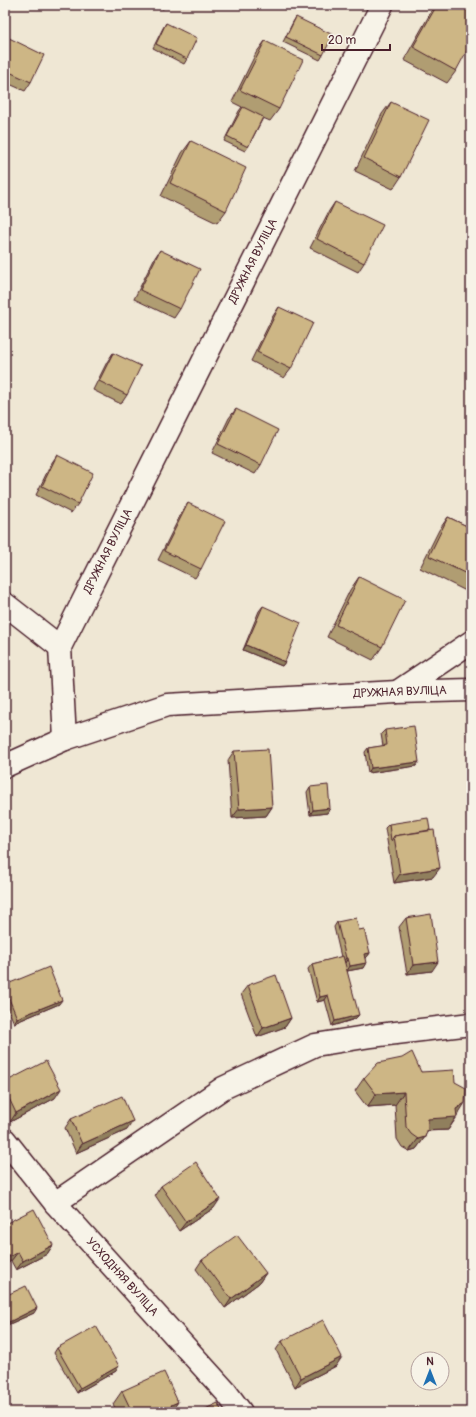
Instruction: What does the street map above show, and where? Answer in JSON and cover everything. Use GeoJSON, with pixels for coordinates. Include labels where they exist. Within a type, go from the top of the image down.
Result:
{"type":"FeatureCollection","features":[{"type":"Feature","properties":{"kind":"street","name":"ДРУЖНАЯ ВУЛІЦА"},"geometry":{"type":"LineString","coordinates":[[60,647],[382,5]]}},
{"type":"Feature","properties":{"kind":"street"},"geometry":{"type":"LineString","coordinates":[[5,604],[60,647],[66,739],[5,766]]}},
{"type":"Feature","properties":{"kind":"street"},"geometry":{"type":"LineString","coordinates":[[397,692],[471,642]]}},
{"type":"Feature","properties":{"kind":"street","name":"ДРУЖНАЯ ВУЛІЦА"},"geometry":{"type":"LineString","coordinates":[[66,739],[167,705],[397,692],[471,690]]}},
{"type":"Feature","properties":{"kind":"street"},"geometry":{"type":"LineString","coordinates":[[55,1203],[223,1088],[315,1045],[371,1036],[471,1024]]}},
{"type":"Feature","properties":{"kind":"street","name":"УСХОДНЯЯ ВУЛІЦА"},"geometry":{"type":"LineString","coordinates":[[5,1140],[55,1203],[226,1392],[241,1412]]}},
{"type":"Feature","properties":{"kind":"building"},"geometry":{"type":"Polygon","coordinates":[[[437,5],[471,5],[471,43],[456,71],[413,47],[437,5]]]}},
{"type":"Feature","properties":{"kind":"building"},"geometry":{"type":"Polygon","coordinates":[[[296,17],[333,35],[323,55],[286,37],[296,17]]]}},
{"type":"Feature","properties":{"kind":"building"},"geometry":{"type":"Polygon","coordinates":[[[166,23],[197,38],[187,59],[156,44],[166,23]]]}},
{"type":"Feature","properties":{"kind":"building"},"geometry":{"type":"Polygon","coordinates":[[[7,37],[44,55],[31,82],[5,70],[5,42],[7,37]]]}},
{"type":"Feature","properties":{"kind":"building"},"geometry":{"type":"Polygon","coordinates":[[[265,41],[303,60],[279,109],[240,90],[265,41]]]}},
{"type":"Feature","properties":{"kind":"building"},"geometry":{"type":"Polygon","coordinates":[[[391,102],[429,120],[401,177],[364,158],[391,102]]]}},
{"type":"Feature","properties":{"kind":"building"},"geometry":{"type":"Polygon","coordinates":[[[243,107],[263,117],[248,147],[227,136],[243,107]]]}},
{"type":"Feature","properties":{"kind":"building"},"geometry":{"type":"Polygon","coordinates":[[[191,141],[246,168],[226,211],[170,183],[191,141]]]}},
{"type":"Feature","properties":{"kind":"building"},"geometry":{"type":"Polygon","coordinates":[[[335,202],[383,225],[364,263],[317,239],[335,202]]]}},
{"type":"Feature","properties":{"kind":"building"},"geometry":{"type":"Polygon","coordinates":[[[160,250],[200,269],[180,309],[140,290],[160,250]]]}},
{"type":"Feature","properties":{"kind":"building"},"geometry":{"type":"Polygon","coordinates":[[[279,307],[313,323],[291,369],[257,352],[279,307]]]}},
{"type":"Feature","properties":{"kind":"building"},"geometry":{"type":"Polygon","coordinates":[[[113,353],[141,366],[127,395],[99,381],[113,353]]]}},
{"type":"Feature","properties":{"kind":"building"},"geometry":{"type":"Polygon","coordinates":[[[236,409],[278,430],[261,465],[218,444],[236,409]]]}},
{"type":"Feature","properties":{"kind":"building"},"geometry":{"type":"Polygon","coordinates":[[[57,455],[93,473],[78,504],[42,486],[57,455]]]}},
{"type":"Feature","properties":{"kind":"building"},"geometry":{"type":"Polygon","coordinates":[[[188,503],[225,521],[201,569],[164,551],[188,503]]]}},
{"type":"Feature","properties":{"kind":"building"},"geometry":{"type":"Polygon","coordinates":[[[448,517],[471,528],[471,576],[429,556],[448,517]]]}},
{"type":"Feature","properties":{"kind":"building"},"geometry":{"type":"Polygon","coordinates":[[[359,577],[405,600],[382,647],[336,625],[359,577]]]}},
{"type":"Feature","properties":{"kind":"building"},"geometry":{"type":"Polygon","coordinates":[[[263,606],[301,623],[285,662],[246,645],[263,606]]]}},
{"type":"Feature","properties":{"kind":"building"},"geometry":{"type":"Polygon","coordinates":[[[414,726],[419,762],[371,768],[368,748],[387,745],[385,730],[414,726]]]}},
{"type":"Feature","properties":{"kind":"building"},"geometry":{"type":"Polygon","coordinates":[[[268,749],[272,807],[239,809],[234,751],[268,749]]]}},
{"type":"Feature","properties":{"kind":"building"},"geometry":{"type":"Polygon","coordinates":[[[328,785],[330,808],[313,810],[310,787],[328,785]]]}},
{"type":"Feature","properties":{"kind":"building"},"geometry":{"type":"Polygon","coordinates":[[[428,818],[430,830],[394,836],[391,841],[389,824],[428,818]]]}},
{"type":"Feature","properties":{"kind":"building"},"geometry":{"type":"Polygon","coordinates":[[[434,830],[440,868],[400,874],[394,836],[434,830]]]}},
{"type":"Feature","properties":{"kind":"building"},"geometry":{"type":"Polygon","coordinates":[[[431,914],[438,962],[413,965],[406,918],[431,914]]]}},
{"type":"Feature","properties":{"kind":"building"},"geometry":{"type":"Polygon","coordinates":[[[356,918],[359,930],[364,929],[370,953],[364,954],[366,963],[350,966],[348,958],[346,958],[337,922],[356,918]]]}},
{"type":"Feature","properties":{"kind":"building"},"geometry":{"type":"Polygon","coordinates":[[[343,956],[359,1015],[335,1021],[328,995],[320,997],[312,964],[343,956]]]}},
{"type":"Feature","properties":{"kind":"building"},"geometry":{"type":"Polygon","coordinates":[[[49,967],[62,1000],[17,1018],[5,989],[5,985],[49,967]]]}},
{"type":"Feature","properties":{"kind":"building"},"geometry":{"type":"Polygon","coordinates":[[[276,975],[291,1018],[263,1028],[248,985],[276,975]]]}},
{"type":"Feature","properties":{"kind":"building"},"geometry":{"type":"Polygon","coordinates":[[[412,1052],[421,1072],[454,1070],[455,1082],[466,1088],[465,1103],[456,1109],[457,1117],[428,1119],[428,1128],[425,1137],[418,1139],[411,1134],[406,1127],[404,1092],[376,1094],[364,1078],[378,1063],[402,1058],[412,1052]]]}},
{"type":"Feature","properties":{"kind":"building"},"geometry":{"type":"Polygon","coordinates":[[[46,1061],[61,1089],[16,1113],[5,1090],[5,1082],[46,1061]]]}},
{"type":"Feature","properties":{"kind":"building"},"geometry":{"type":"Polygon","coordinates":[[[122,1096],[133,1121],[82,1144],[71,1119],[122,1096]]]}},
{"type":"Feature","properties":{"kind":"building"},"geometry":{"type":"Polygon","coordinates":[[[196,1162],[220,1199],[186,1222],[161,1186],[196,1162]]]}},
{"type":"Feature","properties":{"kind":"building"},"geometry":{"type":"Polygon","coordinates":[[[34,1209],[53,1245],[23,1261],[18,1252],[5,1259],[5,1224],[34,1209]]]}},
{"type":"Feature","properties":{"kind":"building"},"geometry":{"type":"Polygon","coordinates":[[[237,1235],[266,1273],[231,1299],[202,1260],[237,1235]]]}},
{"type":"Feature","properties":{"kind":"building"},"geometry":{"type":"Polygon","coordinates":[[[26,1286],[37,1308],[9,1322],[5,1314],[5,1296],[26,1286]]]}},
{"type":"Feature","properties":{"kind":"building"},"geometry":{"type":"Polygon","coordinates":[[[323,1320],[342,1357],[301,1378],[282,1341],[323,1320]]]}},
{"type":"Feature","properties":{"kind":"building"},"geometry":{"type":"Polygon","coordinates":[[[96,1326],[119,1366],[80,1388],[57,1348],[96,1326]]]}},
{"type":"Feature","properties":{"kind":"building"},"geometry":{"type":"Polygon","coordinates":[[[164,1372],[178,1402],[171,1405],[174,1412],[132,1412],[122,1391],[164,1372]]]}},
{"type":"Feature","properties":{"kind":"building"},"geometry":{"type":"Polygon","coordinates":[[[218,1403],[222,1412],[199,1412],[218,1403]]]}},
{"type":"Feature","properties":{"kind":"building"},"geometry":{"type":"Polygon","coordinates":[[[417,1408],[419,1412],[408,1412],[417,1408]]]}}]}
